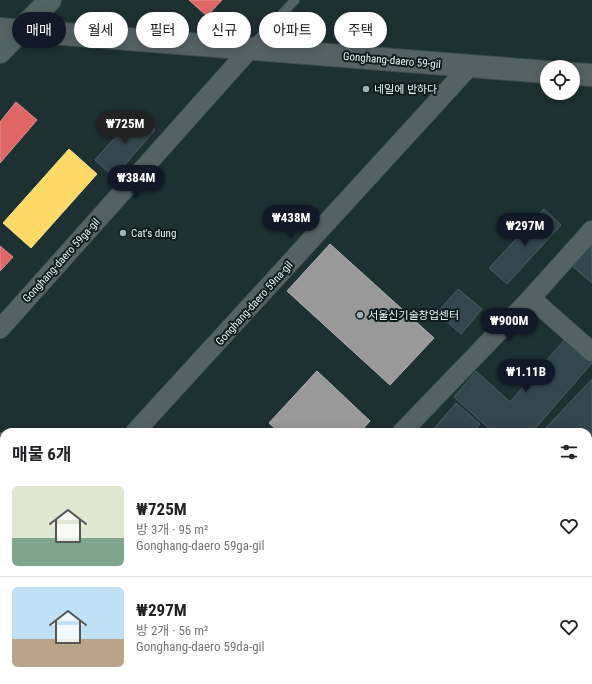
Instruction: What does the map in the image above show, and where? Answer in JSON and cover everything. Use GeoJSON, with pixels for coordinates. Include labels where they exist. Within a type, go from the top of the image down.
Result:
{"type":"FeatureCollection","features":[{"type":"Feature","properties":{"kind":"main road"},"geometry":{"type":"LineString","coordinates":[[38,12],[50,0]]}},
{"type":"Feature","properties":{"kind":"main road","name":"Gonghang-daero 59-gil"},"geometry":{"type":"LineString","coordinates":[[0,29],[12,29]]}},
{"type":"Feature","properties":{"kind":"main road","name":"Gonghang-daero 59-gil"},"geometry":{"type":"LineString","coordinates":[[66,33],[540,72]]}},
{"type":"Feature","properties":{"kind":"main road"},"geometry":{"type":"LineString","coordinates":[[0,52],[12,39]]}},
{"type":"Feature","properties":{"kind":"main road"},"geometry":{"type":"LineString","coordinates":[[580,74],[592,75]]}},
{"type":"Feature","properties":{"kind":"street","name":"Gonghang-daero 59ga-gil"},"geometry":{"type":"LineString","coordinates":[[0,328],[250,49]]}},
{"type":"Feature","properties":{"kind":"street","name":"Gonghang-daero 59na-gil"},"geometry":{"type":"LineString","coordinates":[[139,428],[469,67]]}},
{"type":"Feature","properties":{"kind":"street"},"geometry":{"type":"LineString","coordinates":[[406,428],[531,298],[592,230]]}},
{"type":"Feature","properties":{"kind":"street"},"geometry":{"type":"LineString","coordinates":[[531,298],[592,352]]}},
{"type":"Feature","properties":{"kind":"lane"},"geometry":{"type":"LineString","coordinates":[[250,49],[295,0]]}},
{"type":"Feature","properties":{"kind":"building: 주거"},"geometry":{"type":"Polygon","coordinates":[[[69,149],[97,174],[31,248],[3,223],[69,149]]]}},
{"type":"Feature","properties":{"kind":"building: 상업"},"geometry":{"type":"Polygon","coordinates":[[[189,0],[222,0],[211,12],[202,12],[189,0]]]}},
{"type":"Feature","properties":{"kind":"building: 상업"},"geometry":{"type":"Polygon","coordinates":[[[16,102],[37,120],[0,163],[0,122],[16,102]]]}},
{"type":"Feature","properties":{"kind":"building: 상업"},"geometry":{"type":"Polygon","coordinates":[[[0,246],[13,257],[0,271],[0,246]]]}},
{"type":"Feature","properties":{"kind":"building: 공업","name":"서울신기술창업센터"},"geometry":{"type":"Polygon","coordinates":[[[330,244],[434,338],[390,385],[287,291],[330,244]]]}},
{"type":"Feature","properties":{"kind":"building: 공업"},"geometry":{"type":"Polygon","coordinates":[[[317,371],[370,421],[364,428],[275,428],[269,423],[317,371]]]}},
{"type":"Feature","properties":{"kind":"building: 기타"},"geometry":{"type":"Polygon","coordinates":[[[136,114],[155,130],[114,177],[95,160],[136,114]]]}},
{"type":"Feature","properties":{"kind":"building: 기타"},"geometry":{"type":"Polygon","coordinates":[[[544,209],[561,225],[507,284],[489,268],[544,209]]]}},
{"type":"Feature","properties":{"kind":"building: 기타"},"geometry":{"type":"Polygon","coordinates":[[[592,243],[592,283],[572,266],[592,243]]]}},
{"type":"Feature","properties":{"kind":"building: 기타"},"geometry":{"type":"Polygon","coordinates":[[[458,289],[482,309],[461,334],[437,313],[458,289]]]}},
{"type":"Feature","properties":{"kind":"building: 기타"},"geometry":{"type":"Polygon","coordinates":[[[566,338],[592,361],[592,363],[535,428],[489,428],[454,397],[476,371],[510,402],[566,338]]]}},
{"type":"Feature","properties":{"kind":"building: 기타"},"geometry":{"type":"Polygon","coordinates":[[[592,379],[592,428],[546,428],[592,379]]]}},
{"type":"Feature","properties":{"kind":"building: 기타"},"geometry":{"type":"Polygon","coordinates":[[[456,403],[480,424],[476,428],[434,428],[456,403]]]}},
{"type":"Feature","properties":{"kind":"place","name":"네일에 반하다"},"geometry":{"type":"Point","coordinates":[366,89]}},
{"type":"Feature","properties":{"kind":"place","name":"Cat's dung"},"geometry":{"type":"Point","coordinates":[123,233]}},
{"type":"Feature","properties":{"kind":"place","name":"서울신기술창업센터"},"geometry":{"type":"Point","coordinates":[360,315]}}]}
